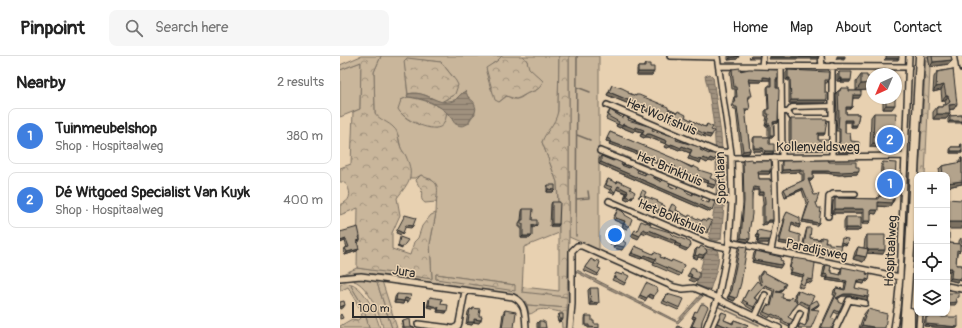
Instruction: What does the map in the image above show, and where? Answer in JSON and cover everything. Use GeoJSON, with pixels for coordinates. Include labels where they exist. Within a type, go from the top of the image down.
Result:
{"type":"FeatureCollection","features":[{"type":"Feature","properties":{"kind":"main road"},"geometry":{"type":"LineString","coordinates":[[914,56],[917,88]]}},
{"type":"Feature","properties":{"kind":"main road"},"geometry":{"type":"LineString","coordinates":[[904,328],[910,249],[917,88],[920,56]]}},
{"type":"Feature","properties":{"kind":"main road"},"geometry":{"type":"LineString","coordinates":[[910,249],[910,328]]}},
{"type":"Feature","properties":{"kind":"street"},"geometry":{"type":"LineString","coordinates":[[670,56],[717,57]]}},
{"type":"Feature","properties":{"kind":"street"},"geometry":{"type":"LineString","coordinates":[[762,66],[763,56]]}},
{"type":"Feature","properties":{"kind":"street"},"geometry":{"type":"LineString","coordinates":[[821,56],[822,66]]}},
{"type":"Feature","properties":{"kind":"street","name":"Hospitaalweg"},"geometry":{"type":"LineString","coordinates":[[894,328],[900,277],[909,56]]}},
{"type":"Feature","properties":{"kind":"street"},"geometry":{"type":"LineString","coordinates":[[960,56],[962,68]]}},
{"type":"Feature","properties":{"kind":"street","name":"Sportlaan"},"geometry":{"type":"LineString","coordinates":[[706,328],[718,298],[728,245],[732,201],[731,156],[717,57]]}},
{"type":"Feature","properties":{"kind":"street"},"geometry":{"type":"LineString","coordinates":[[719,66],[909,67]]}},
{"type":"Feature","properties":{"kind":"street"},"geometry":{"type":"LineString","coordinates":[[781,66],[782,157]]}},
{"type":"Feature","properties":{"kind":"street"},"geometry":{"type":"LineString","coordinates":[[832,66],[832,156]]}},
{"type":"Feature","properties":{"kind":"street","name":"Het Wolfshuis"},"geometry":{"type":"LineString","coordinates":[[607,106],[715,151],[731,156]]}},
{"type":"Feature","properties":{"kind":"street"},"geometry":{"type":"LineString","coordinates":[[788,112],[792,107],[832,106]]}},
{"type":"Feature","properties":{"kind":"street"},"geometry":{"type":"LineString","coordinates":[[781,112],[788,112]]}},
{"type":"Feature","properties":{"kind":"street"},"geometry":{"type":"LineString","coordinates":[[788,112],[792,118],[832,118]]}},
{"type":"Feature","properties":{"kind":"street","name":"Het Brinkhuis"},"geometry":{"type":"LineString","coordinates":[[600,151],[716,198],[732,201]]}},
{"type":"Feature","properties":{"kind":"street","name":"Kollenveldsweg"},"geometry":{"type":"LineString","coordinates":[[731,156],[905,156]]}},
{"type":"Feature","properties":{"kind":"street"},"geometry":{"type":"LineString","coordinates":[[770,250],[776,224],[774,157]]}},
{"type":"Feature","properties":{"kind":"street"},"geometry":{"type":"LineString","coordinates":[[828,216],[829,198],[833,194],[855,194]]}},
{"type":"Feature","properties":{"kind":"street","name":"Het Bolkshuis"},"geometry":{"type":"LineString","coordinates":[[609,201],[709,244],[718,246],[728,245]]}},
{"type":"Feature","properties":{"kind":"street","name":"Paradijsweg"},"geometry":{"type":"LineString","coordinates":[[728,245],[770,250],[900,277]]}},
{"type":"Feature","properties":{"kind":"street"},"geometry":{"type":"LineString","coordinates":[[570,328],[572,304],[572,250],[577,246],[582,246],[674,287],[683,289],[694,288],[779,328]]}},
{"type":"Feature","properties":{"kind":"street","name":"Jura"},"geometry":{"type":"LineString","coordinates":[[340,278],[355,275],[513,297],[519,300],[522,304],[526,328]]}},
{"type":"Feature","properties":{"kind":"street"},"geometry":{"type":"LineString","coordinates":[[950,287],[962,289]]}},
{"type":"Feature","properties":{"kind":"street"},"geometry":{"type":"LineString","coordinates":[[454,328],[458,326],[459,323],[466,291]]}},
{"type":"Feature","properties":{"kind":"street"},"geometry":{"type":"LineString","coordinates":[[755,317],[765,295]]}},
{"type":"Feature","properties":{"kind":"street"},"geometry":{"type":"LineString","coordinates":[[836,328],[849,300],[865,304]]}},
{"type":"Feature","properties":{"kind":"street"},"geometry":{"type":"LineString","coordinates":[[793,328],[800,313]]}},
{"type":"Feature","properties":{"kind":"street"},"geometry":{"type":"LineString","coordinates":[[919,328],[920,316]]}},
{"type":"Feature","properties":{"kind":"street"},"geometry":{"type":"LineString","coordinates":[[418,324],[450,328]]}},
{"type":"Feature","properties":{"kind":"green space"},"geometry":{"type":"Polygon","coordinates":[[[361,56],[381,56],[374,72],[375,113],[396,130],[400,147],[406,156],[410,169],[409,179],[405,188],[397,198],[400,215],[392,233],[392,249],[410,255],[414,242],[418,238],[422,226],[431,215],[436,213],[430,244],[432,279],[357,268],[358,208],[340,215],[340,205],[348,200],[350,195],[347,185],[340,182],[340,168],[351,164],[353,112],[360,109],[361,62],[340,70],[340,65],[361,56]]]}},
{"type":"Feature","properties":{"kind":"green space"},"geometry":{"type":"Polygon","coordinates":[[[381,56],[502,56],[492,64],[486,72],[491,89],[499,102],[507,96],[513,99],[519,98],[541,86],[543,81],[528,68],[527,61],[523,56],[559,56],[557,119],[542,142],[557,182],[559,233],[524,247],[522,291],[567,297],[567,308],[527,305],[526,302],[518,296],[510,294],[374,274],[355,273],[340,275],[357,268],[432,278],[430,244],[436,213],[437,192],[431,179],[427,179],[421,175],[416,178],[410,178],[405,155],[401,149],[398,135],[377,117],[375,113],[374,72],[381,56]],[[412,59],[405,66],[408,97],[401,100],[400,112],[407,119],[436,128],[445,120],[447,112],[454,122],[470,118],[475,114],[474,102],[463,92],[455,100],[441,102],[451,97],[453,77],[441,62],[412,59]],[[436,274],[436,279],[515,285],[436,274]]]}},
{"type":"Feature","properties":{"kind":"green space"},"geometry":{"type":"Polygon","coordinates":[[[502,56],[523,56],[527,61],[529,68],[543,81],[541,86],[516,99],[506,96],[499,102],[495,100],[486,68],[502,56]]]}},
{"type":"Feature","properties":{"kind":"green space"},"geometry":{"type":"Polygon","coordinates":[[[559,56],[569,56],[569,237],[567,297],[522,292],[523,287],[559,291],[559,215],[557,182],[542,142],[555,120],[558,111],[559,56]]]}},
{"type":"Feature","properties":{"kind":"green space"},"geometry":{"type":"Polygon","coordinates":[[[569,56],[599,56],[599,250],[569,237],[569,56]]]}},
{"type":"Feature","properties":{"kind":"green space"},"geometry":{"type":"Polygon","coordinates":[[[926,56],[928,56],[930,69],[925,172],[919,172],[926,56]]]}},
{"type":"Feature","properties":{"kind":"green space"},"geometry":{"type":"Polygon","coordinates":[[[407,58],[441,62],[458,85],[455,94],[441,102],[417,93],[408,94],[404,61],[407,58]]]}},
{"type":"Feature","properties":{"kind":"green space"},"geometry":{"type":"Polygon","coordinates":[[[361,62],[360,109],[340,117],[340,70],[361,62]]]}},
{"type":"Feature","properties":{"kind":"green space"},"geometry":{"type":"Polygon","coordinates":[[[408,97],[428,102],[447,112],[443,125],[440,127],[430,128],[417,124],[405,117],[398,109],[401,100],[408,97]]]}},
{"type":"Feature","properties":{"kind":"green space"},"geometry":{"type":"Polygon","coordinates":[[[421,175],[432,180],[437,185],[438,190],[436,202],[425,203],[422,200],[422,191],[416,180],[421,175]]]}},
{"type":"Feature","properties":{"kind":"green space"},"geometry":{"type":"Polygon","coordinates":[[[905,213],[907,220],[907,249],[905,287],[902,328],[897,328],[900,305],[905,213]]]}},
{"type":"Feature","properties":{"kind":"green space"},"geometry":{"type":"Polygon","coordinates":[[[436,274],[515,285],[515,291],[436,279],[436,274]]]}},
{"type":"Feature","properties":{"kind":"green space"},"geometry":{"type":"Polygon","coordinates":[[[356,277],[376,280],[392,328],[383,328],[373,301],[364,288],[354,281],[356,277]]]}},
{"type":"Feature","properties":{"kind":"green space"},"geometry":{"type":"Polygon","coordinates":[[[376,280],[382,281],[397,328],[392,328],[376,280]]]}},
{"type":"Feature","properties":{"kind":"green space"},"geometry":{"type":"Polygon","coordinates":[[[344,283],[352,284],[351,286],[363,306],[369,328],[340,328],[340,326],[352,319],[358,320],[362,316],[355,298],[348,287],[340,291],[340,285],[344,283]]]}},
{"type":"Feature","properties":{"kind":"green space"},"geometry":{"type":"Polygon","coordinates":[[[352,284],[362,291],[366,297],[376,316],[380,328],[369,328],[363,306],[351,286],[352,284]]]}},
{"type":"Feature","properties":{"kind":"green space"},"geometry":{"type":"Polygon","coordinates":[[[527,305],[567,308],[567,328],[562,328],[561,312],[541,309],[529,314],[527,305]]]}},
{"type":"Feature","properties":{"kind":"shaded area"},"geometry":{"type":"Polygon","coordinates":[[[710,74],[713,77],[721,135],[725,195],[723,202],[724,206],[721,239],[717,241],[709,239],[715,204],[718,204],[719,196],[716,195],[716,150],[711,105],[705,76],[710,74]]]}},
{"type":"Feature","properties":{"kind":"shaded area"},"geometry":{"type":"Polygon","coordinates":[[[465,91],[476,109],[469,123],[462,126],[455,124],[446,112],[436,105],[425,100],[407,96],[408,94],[414,93],[442,102],[447,102],[455,100],[465,91]]]}},
{"type":"Feature","properties":{"kind":"shaded area"},"geometry":{"type":"Polygon","coordinates":[[[713,248],[717,250],[718,259],[710,290],[696,285],[706,249],[712,250],[713,248]]]}},
{"type":"Feature","properties":{"kind":"shaded area"},"geometry":{"type":"Polygon","coordinates":[[[577,270],[677,321],[701,294],[703,296],[678,323],[576,272],[577,270]]]}},
{"type":"Feature","properties":{"kind":"building"},"geometry":{"type":"Polygon","coordinates":[[[819,56],[819,57],[770,57],[819,56]]]}},
{"type":"Feature","properties":{"kind":"building"},"geometry":{"type":"Polygon","coordinates":[[[886,56],[899,56],[899,58],[886,58],[886,56]]]}},
{"type":"Feature","properties":{"kind":"building"},"geometry":{"type":"Polygon","coordinates":[[[932,56],[951,56],[952,60],[933,62],[932,56]]]}},
{"type":"Feature","properties":{"kind":"building"},"geometry":{"type":"Polygon","coordinates":[[[645,64],[650,64],[650,67],[654,67],[654,72],[638,72],[638,67],[645,67],[645,64]]]}},
{"type":"Feature","properties":{"kind":"building"},"geometry":{"type":"Polygon","coordinates":[[[740,68],[740,71],[749,69],[778,70],[776,88],[779,90],[778,121],[773,122],[774,136],[770,136],[770,124],[767,124],[769,114],[767,114],[767,109],[769,109],[768,86],[771,86],[771,78],[763,77],[763,80],[748,79],[752,96],[748,96],[750,109],[745,109],[750,150],[743,151],[737,107],[735,107],[732,103],[735,103],[734,97],[737,97],[732,69],[740,68]]]}},
{"type":"Feature","properties":{"kind":"building"},"geometry":{"type":"Polygon","coordinates":[[[953,69],[957,104],[949,105],[950,114],[937,114],[937,107],[943,107],[943,105],[950,102],[948,96],[946,96],[944,85],[936,87],[937,72],[953,69]]]}},
{"type":"Feature","properties":{"kind":"building"},"geometry":{"type":"Polygon","coordinates":[[[788,70],[829,72],[828,80],[825,80],[825,93],[827,93],[827,100],[791,100],[788,70]]]}},
{"type":"Feature","properties":{"kind":"building"},"geometry":{"type":"Polygon","coordinates":[[[839,72],[852,72],[851,80],[841,80],[841,78],[839,78],[839,72]]]}},
{"type":"Feature","properties":{"kind":"building"},"geometry":{"type":"Polygon","coordinates":[[[861,75],[866,75],[866,84],[861,84],[861,75]]]}},
{"type":"Feature","properties":{"kind":"building"},"geometry":{"type":"Polygon","coordinates":[[[612,85],[628,91],[628,93],[636,96],[639,95],[668,107],[668,109],[677,113],[678,111],[686,115],[685,117],[702,126],[706,127],[707,124],[713,127],[711,130],[714,131],[712,135],[705,134],[609,92],[612,85]]]}},
{"type":"Feature","properties":{"kind":"building"},"geometry":{"type":"Polygon","coordinates":[[[841,88],[849,88],[849,91],[861,91],[861,95],[853,95],[852,107],[846,107],[846,114],[859,114],[857,125],[852,125],[852,120],[845,120],[845,133],[850,133],[851,141],[859,142],[859,149],[839,150],[840,129],[838,129],[838,91],[840,91],[841,88]]]}},
{"type":"Feature","properties":{"kind":"building"},"geometry":{"type":"Polygon","coordinates":[[[610,110],[623,118],[624,116],[629,118],[628,120],[653,128],[652,130],[659,133],[672,136],[677,138],[676,140],[701,148],[700,150],[709,154],[717,155],[715,160],[710,158],[709,160],[703,158],[701,160],[693,158],[689,156],[692,150],[671,144],[670,146],[666,144],[667,141],[650,134],[647,134],[646,136],[642,134],[644,130],[636,127],[635,129],[623,124],[622,126],[618,124],[619,122],[608,116],[610,110]]]}},
{"type":"Feature","properties":{"kind":"building"},"geometry":{"type":"Polygon","coordinates":[[[874,113],[896,113],[895,144],[873,143],[874,113]]]}},
{"type":"Feature","properties":{"kind":"building"},"geometry":{"type":"Polygon","coordinates":[[[962,115],[962,121],[950,121],[950,116],[962,115]]]}},
{"type":"Feature","properties":{"kind":"building"},"geometry":{"type":"Polygon","coordinates":[[[791,119],[827,119],[825,133],[818,133],[818,140],[829,140],[829,148],[789,148],[789,141],[791,141],[791,119]]]}},
{"type":"Feature","properties":{"kind":"building"},"geometry":{"type":"Polygon","coordinates":[[[610,132],[673,158],[692,168],[693,166],[699,170],[712,174],[710,178],[717,181],[715,185],[708,183],[709,181],[675,169],[676,167],[611,142],[611,140],[607,138],[610,132]]]}},
{"type":"Feature","properties":{"kind":"building"},"geometry":{"type":"Polygon","coordinates":[[[754,137],[769,137],[769,144],[774,144],[774,151],[765,151],[763,148],[754,148],[754,137]]]}},
{"type":"Feature","properties":{"kind":"building"},"geometry":{"type":"Polygon","coordinates":[[[961,144],[962,151],[951,151],[951,147],[961,147],[961,144]]]}},
{"type":"Feature","properties":{"kind":"building"},"geometry":{"type":"Polygon","coordinates":[[[601,156],[622,163],[621,165],[629,168],[631,166],[638,170],[637,172],[645,175],[646,173],[661,182],[663,180],[670,183],[669,186],[677,189],[678,186],[685,189],[686,192],[703,197],[701,200],[709,203],[710,200],[715,202],[712,210],[601,162],[601,156]]]}},
{"type":"Feature","properties":{"kind":"building"},"geometry":{"type":"Polygon","coordinates":[[[752,159],[752,161],[771,161],[772,169],[770,169],[770,171],[758,171],[759,179],[770,179],[770,181],[772,181],[773,220],[764,222],[764,192],[759,192],[759,188],[754,187],[749,233],[750,239],[741,238],[744,201],[743,160],[752,159]]]}},
{"type":"Feature","properties":{"kind":"building"},"geometry":{"type":"Polygon","coordinates":[[[828,160],[829,162],[856,162],[856,167],[859,167],[859,171],[813,171],[813,179],[808,179],[814,195],[819,194],[816,203],[818,208],[821,208],[819,223],[803,220],[809,203],[803,188],[787,195],[784,189],[804,180],[804,171],[801,171],[801,169],[782,170],[782,161],[828,160]]]}},
{"type":"Feature","properties":{"kind":"building"},"geometry":{"type":"Polygon","coordinates":[[[883,162],[896,163],[894,200],[892,200],[892,203],[878,202],[878,210],[871,210],[871,221],[864,221],[864,209],[835,209],[835,198],[878,199],[878,197],[882,196],[883,162]]]}},
{"type":"Feature","properties":{"kind":"building"},"geometry":{"type":"Polygon","coordinates":[[[962,162],[962,181],[950,183],[950,172],[943,172],[942,166],[962,162]]]}},
{"type":"Feature","properties":{"kind":"building"},"geometry":{"type":"Polygon","coordinates":[[[608,179],[617,183],[618,181],[631,187],[630,189],[635,192],[633,196],[630,198],[626,196],[628,191],[618,186],[615,192],[611,189],[612,187],[606,185],[608,179]]]}},
{"type":"Feature","properties":{"kind":"building"},"geometry":{"type":"Polygon","coordinates":[[[548,185],[555,185],[555,190],[548,189],[548,185]]]}},
{"type":"Feature","properties":{"kind":"building"},"geometry":{"type":"Polygon","coordinates":[[[642,190],[646,192],[644,196],[658,201],[657,202],[665,206],[663,211],[640,202],[642,190]]]}},
{"type":"Feature","properties":{"kind":"building"},"geometry":{"type":"Polygon","coordinates":[[[950,199],[962,200],[962,222],[950,222],[950,199]]]}},
{"type":"Feature","properties":{"kind":"building"},"geometry":{"type":"Polygon","coordinates":[[[552,202],[560,202],[559,224],[552,224],[552,202]]]}},
{"type":"Feature","properties":{"kind":"building"},"geometry":{"type":"Polygon","coordinates":[[[672,204],[677,207],[676,210],[688,217],[689,215],[702,221],[703,219],[707,221],[707,219],[712,221],[708,230],[672,215],[673,212],[669,210],[672,204]]]}},
{"type":"Feature","properties":{"kind":"building"},"geometry":{"type":"Polygon","coordinates":[[[523,209],[533,209],[532,220],[537,220],[537,225],[532,225],[532,236],[523,236],[523,224],[521,224],[521,220],[523,220],[523,209]]]}},
{"type":"Feature","properties":{"kind":"building"},"geometry":{"type":"Polygon","coordinates":[[[618,209],[632,219],[629,227],[624,224],[625,221],[616,218],[615,216],[618,209]]]}},
{"type":"Feature","properties":{"kind":"building"},"geometry":{"type":"Polygon","coordinates":[[[787,212],[800,218],[800,225],[792,222],[790,232],[800,235],[800,244],[780,241],[784,218],[787,212]]]}},
{"type":"Feature","properties":{"kind":"building"},"geometry":{"type":"Polygon","coordinates":[[[405,215],[416,218],[413,226],[406,225],[403,233],[397,230],[405,215]]]}},
{"type":"Feature","properties":{"kind":"building"},"geometry":{"type":"Polygon","coordinates":[[[846,217],[861,217],[861,228],[846,228],[846,217]]]}},
{"type":"Feature","properties":{"kind":"building"},"geometry":{"type":"Polygon","coordinates":[[[641,221],[651,224],[650,226],[670,232],[673,235],[690,242],[691,245],[688,249],[680,246],[681,245],[676,243],[676,241],[649,230],[643,229],[640,236],[633,233],[635,230],[637,231],[641,221]]]}},
{"type":"Feature","properties":{"kind":"building"},"geometry":{"type":"Polygon","coordinates":[[[358,227],[360,240],[357,241],[359,249],[347,252],[345,248],[349,247],[346,239],[340,241],[340,232],[358,227]]]}},
{"type":"Feature","properties":{"kind":"building"},"geometry":{"type":"Polygon","coordinates":[[[807,228],[811,228],[810,238],[821,240],[821,237],[826,238],[825,242],[829,242],[829,244],[842,245],[840,253],[815,249],[815,247],[804,245],[807,228]]]}},
{"type":"Feature","properties":{"kind":"building"},"geometry":{"type":"Polygon","coordinates":[[[758,230],[772,233],[770,240],[758,240],[758,230]]]}},
{"type":"Feature","properties":{"kind":"building"},"geometry":{"type":"Polygon","coordinates":[[[610,234],[618,238],[619,236],[624,238],[623,241],[626,243],[624,247],[615,245],[616,244],[612,242],[613,240],[610,234]]]}},
{"type":"Feature","properties":{"kind":"building"},"geometry":{"type":"Polygon","coordinates":[[[867,235],[885,235],[885,250],[868,250],[867,235]]]}},
{"type":"Feature","properties":{"kind":"building"},"geometry":{"type":"Polygon","coordinates":[[[400,237],[408,240],[402,248],[398,246],[400,237]]]}},
{"type":"Feature","properties":{"kind":"building"},"geometry":{"type":"Polygon","coordinates":[[[842,238],[848,239],[847,244],[841,242],[842,238]]]}},
{"type":"Feature","properties":{"kind":"building"},"geometry":{"type":"Polygon","coordinates":[[[950,243],[960,244],[960,251],[957,250],[956,265],[962,265],[962,278],[951,278],[952,268],[950,268],[950,243]]]}},
{"type":"Feature","properties":{"kind":"building"},"geometry":{"type":"Polygon","coordinates":[[[635,246],[653,254],[654,252],[661,255],[660,257],[671,262],[672,260],[684,265],[681,274],[654,262],[656,259],[645,255],[643,257],[632,253],[635,246]]]}},
{"type":"Feature","properties":{"kind":"building"},"geometry":{"type":"Polygon","coordinates":[[[701,246],[706,249],[707,252],[703,255],[695,255],[697,248],[699,249],[701,246]]]}},
{"type":"Feature","properties":{"kind":"building"},"geometry":{"type":"Polygon","coordinates":[[[740,246],[747,247],[741,283],[736,298],[729,296],[732,290],[740,246]]]}},
{"type":"Feature","properties":{"kind":"building"},"geometry":{"type":"Polygon","coordinates":[[[858,247],[868,249],[866,257],[856,255],[858,247]]]}},
{"type":"Feature","properties":{"kind":"building"},"geometry":{"type":"Polygon","coordinates":[[[756,251],[781,257],[780,260],[783,261],[782,265],[754,260],[756,251]]]}},
{"type":"Feature","properties":{"kind":"building"},"geometry":{"type":"Polygon","coordinates":[[[793,258],[815,263],[813,280],[807,279],[804,285],[799,283],[804,275],[791,272],[792,269],[790,267],[793,258]]]}},
{"type":"Feature","properties":{"kind":"building"},"geometry":{"type":"Polygon","coordinates":[[[591,259],[596,262],[597,260],[600,262],[598,268],[601,269],[598,274],[585,267],[591,259]]]}},
{"type":"Feature","properties":{"kind":"building"},"geometry":{"type":"Polygon","coordinates":[[[826,265],[831,266],[830,271],[832,271],[832,273],[841,275],[842,267],[867,272],[866,274],[870,275],[869,280],[857,280],[855,288],[869,291],[868,297],[844,294],[836,298],[843,304],[839,312],[835,310],[831,318],[836,320],[832,328],[821,328],[837,293],[835,293],[836,288],[845,290],[847,281],[828,278],[828,275],[824,274],[826,265]]]}},
{"type":"Feature","properties":{"kind":"building"},"geometry":{"type":"Polygon","coordinates":[[[692,267],[699,273],[699,278],[696,279],[691,277],[692,275],[689,273],[692,267]]]}},
{"type":"Feature","properties":{"kind":"building"},"geometry":{"type":"Polygon","coordinates":[[[762,271],[786,284],[783,286],[784,288],[776,292],[783,293],[782,298],[789,300],[791,297],[797,302],[795,293],[798,293],[797,290],[814,296],[809,305],[800,301],[793,309],[788,317],[793,320],[790,324],[783,321],[783,319],[764,312],[767,305],[771,306],[775,289],[765,285],[754,298],[758,300],[754,307],[747,304],[748,303],[743,300],[748,290],[749,291],[757,281],[762,285],[760,275],[762,274],[762,271]]]}},
{"type":"Feature","properties":{"kind":"building"},"geometry":{"type":"Polygon","coordinates":[[[616,273],[622,275],[623,273],[629,276],[625,283],[614,277],[616,273]]]}},
{"type":"Feature","properties":{"kind":"building"},"geometry":{"type":"Polygon","coordinates":[[[646,283],[657,288],[658,291],[654,296],[649,294],[647,298],[640,295],[646,283]]]}},
{"type":"Feature","properties":{"kind":"building"},"geometry":{"type":"Polygon","coordinates":[[[590,288],[598,288],[599,303],[591,302],[590,288]]]}},
{"type":"Feature","properties":{"kind":"building"},"geometry":{"type":"Polygon","coordinates":[[[950,293],[959,293],[959,297],[956,298],[957,302],[950,303],[950,293]]]}},
{"type":"Feature","properties":{"kind":"building"},"geometry":{"type":"Polygon","coordinates":[[[397,294],[411,295],[410,299],[405,298],[404,301],[396,300],[397,294]]]}},
{"type":"Feature","properties":{"kind":"building"},"geometry":{"type":"Polygon","coordinates":[[[667,294],[684,299],[680,308],[664,301],[667,294]]]}},
{"type":"Feature","properties":{"kind":"building"},"geometry":{"type":"Polygon","coordinates":[[[430,297],[442,299],[441,304],[448,305],[447,311],[438,310],[439,307],[429,305],[430,297]]]}},
{"type":"Feature","properties":{"kind":"building"},"geometry":{"type":"Polygon","coordinates":[[[817,300],[819,304],[811,309],[819,310],[811,328],[798,328],[800,324],[805,326],[808,321],[810,304],[817,300]]]}},
{"type":"Feature","properties":{"kind":"building"},"geometry":{"type":"Polygon","coordinates":[[[344,301],[345,305],[340,307],[340,302],[344,301]]]}},
{"type":"Feature","properties":{"kind":"building"},"geometry":{"type":"Polygon","coordinates":[[[701,304],[708,307],[702,321],[701,328],[698,328],[692,326],[696,317],[693,316],[701,304]]]}},
{"type":"Feature","properties":{"kind":"building"},"geometry":{"type":"Polygon","coordinates":[[[473,308],[480,309],[479,316],[482,316],[481,320],[474,319],[474,322],[468,322],[470,309],[473,310],[473,308]]]}},
{"type":"Feature","properties":{"kind":"building"},"geometry":{"type":"Polygon","coordinates":[[[868,309],[887,314],[885,328],[873,328],[862,325],[868,309]]]}},
{"type":"Feature","properties":{"kind":"building"},"geometry":{"type":"Polygon","coordinates":[[[505,310],[516,312],[514,328],[502,328],[505,310]]]}},
{"type":"Feature","properties":{"kind":"building"},"geometry":{"type":"Polygon","coordinates":[[[722,312],[727,314],[724,320],[733,324],[734,320],[748,325],[746,328],[731,328],[717,323],[722,312]]]}},
{"type":"Feature","properties":{"kind":"building"},"geometry":{"type":"Polygon","coordinates":[[[559,314],[563,314],[563,319],[560,319],[559,314]]]}},
{"type":"Feature","properties":{"kind":"building"},"geometry":{"type":"Polygon","coordinates":[[[586,316],[592,316],[592,321],[594,321],[594,324],[599,324],[599,328],[589,327],[589,325],[586,325],[586,316]]]}},
{"type":"Feature","properties":{"kind":"building"},"geometry":{"type":"Polygon","coordinates":[[[926,317],[958,317],[958,327],[926,324],[926,317]]]}},
{"type":"Feature","properties":{"kind":"building"},"geometry":{"type":"Polygon","coordinates":[[[410,319],[411,327],[415,328],[404,328],[403,321],[410,319]]]}},
{"type":"Feature","properties":{"kind":"building"},"geometry":{"type":"Polygon","coordinates":[[[539,321],[545,322],[546,328],[539,328],[539,321]]]}},
{"type":"Feature","properties":{"kind":"waterway"},"geometry":{"type":"LineString","coordinates":[[576,236],[577,56]]}},
{"type":"Feature","properties":{"kind":"waterway"},"geometry":{"type":"LineString","coordinates":[[577,87],[590,92]]}},
{"type":"Feature","properties":{"kind":"waterway"},"geometry":{"type":"LineString","coordinates":[[577,135],[590,140]]}},
{"type":"Feature","properties":{"kind":"waterway"},"geometry":{"type":"LineString","coordinates":[[605,149],[616,153]]}},
{"type":"Feature","properties":{"kind":"waterway"},"geometry":{"type":"LineString","coordinates":[[622,155],[632,160]]}},
{"type":"Feature","properties":{"kind":"waterway"},"geometry":{"type":"LineString","coordinates":[[638,162],[648,167]]}},
{"type":"Feature","properties":{"kind":"waterway"},"geometry":{"type":"LineString","coordinates":[[653,169],[664,173]]}},
{"type":"Feature","properties":{"kind":"waterway"},"geometry":{"type":"LineString","coordinates":[[670,176],[680,180]]}},
{"type":"Feature","properties":{"kind":"waterway"},"geometry":{"type":"LineString","coordinates":[[685,182],[697,187]]}},
{"type":"Feature","properties":{"kind":"waterway"},"geometry":{"type":"LineString","coordinates":[[702,189],[713,194]]}},
{"type":"Feature","properties":{"kind":"waterway"},"geometry":{"type":"LineString","coordinates":[[576,199],[589,198],[588,191]]}},
{"type":"Feature","properties":{"kind":"waterway"},"geometry":{"type":"LineString","coordinates":[[719,307],[759,325]]}},
{"type":"Feature","properties":{"kind":"place","name":"Dé Witgoed Specialist Van Kuyk"},"geometry":{"type":"Point","coordinates":[890,140]}},
{"type":"Feature","properties":{"kind":"place","name":"Tuinmeubelshop"},"geometry":{"type":"Point","coordinates":[890,184]}}]}
